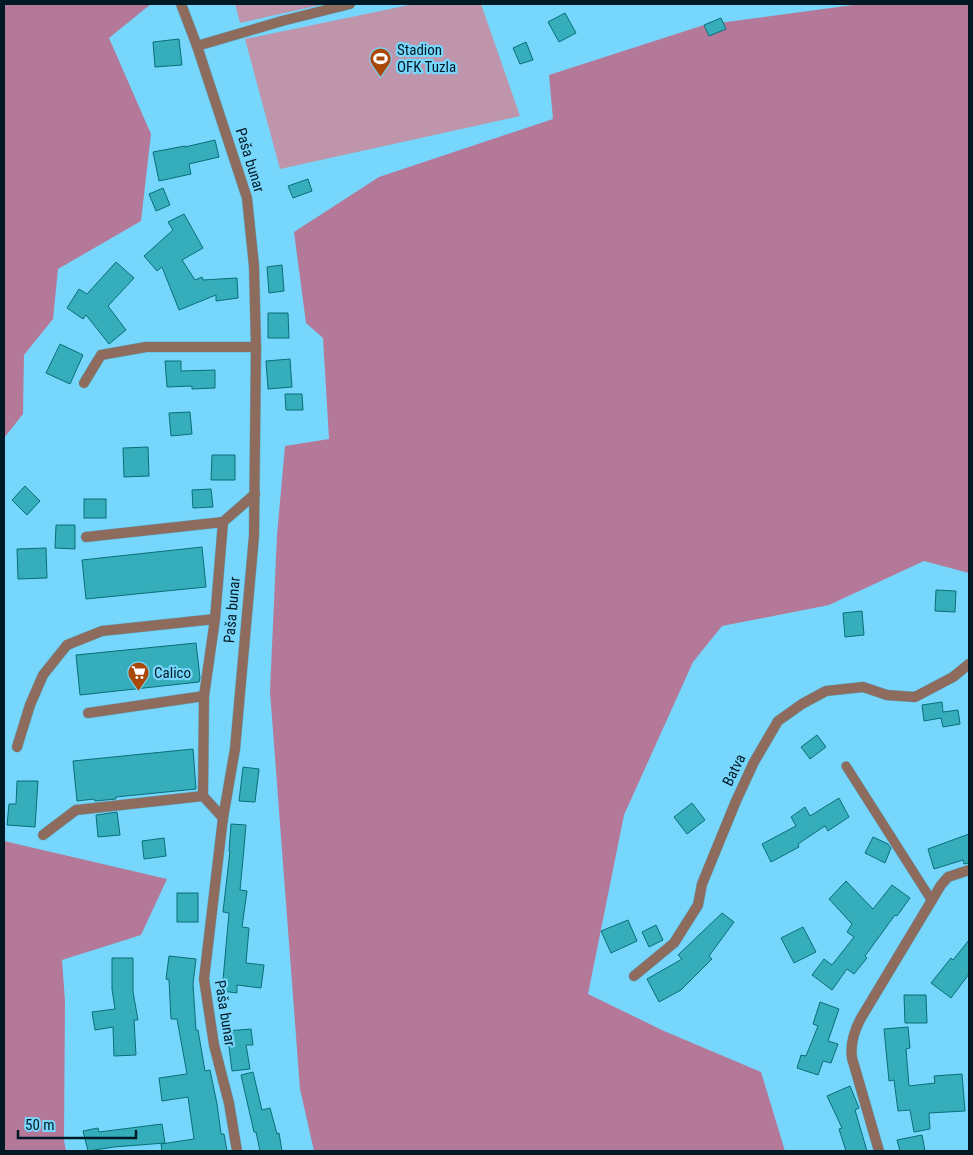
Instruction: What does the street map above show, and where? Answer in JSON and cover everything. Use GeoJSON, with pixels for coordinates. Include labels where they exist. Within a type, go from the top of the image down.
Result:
{"type":"FeatureCollection","features":[{"type":"Feature","properties":{"kind":"street","name":"Paša bunar"},"geometry":{"type":"LineString","coordinates":[[182,4],[247,198],[254,266],[256,347],[254,536],[235,749],[223,818],[204,979],[214,1045],[237,1151]]}},
{"type":"Feature","properties":{"kind":"street"},"geometry":{"type":"LineString","coordinates":[[197,46],[282,21],[350,4]]}},
{"type":"Feature","properties":{"kind":"street"},"geometry":{"type":"LineString","coordinates":[[84,384],[101,355],[146,348],[256,347]]}},
{"type":"Feature","properties":{"kind":"street"},"geometry":{"type":"LineString","coordinates":[[86,537],[224,522],[255,494]]}},
{"type":"Feature","properties":{"kind":"street","name":"Paša bunar"},"geometry":{"type":"LineString","coordinates":[[203,796],[204,696],[215,619],[224,522]]}},
{"type":"Feature","properties":{"kind":"street","name":"Paša bunar"},"geometry":{"type":"LineString","coordinates":[[17,747],[30,705],[43,675],[67,645],[102,631],[215,619]]}},
{"type":"Feature","properties":{"kind":"street","name":"Batva"},"geometry":{"type":"LineString","coordinates":[[634,976],[674,943],[698,905],[702,884],[736,801],[754,762],[778,721],[826,690],[863,687],[887,695],[915,697],[953,677],[969,664]]}},
{"type":"Feature","properties":{"kind":"street"},"geometry":{"type":"LineString","coordinates":[[88,713],[204,696]]}},
{"type":"Feature","properties":{"kind":"street"},"geometry":{"type":"LineString","coordinates":[[43,835],[76,810],[203,796],[223,818]]}},
{"type":"Feature","properties":{"kind":"street"},"geometry":{"type":"LineString","coordinates":[[879,1151],[851,1053],[857,1026],[941,885],[948,877],[969,870]]}},
{"type":"Feature","properties":{"kind":"lane"},"geometry":{"type":"LineString","coordinates":[[846,766],[932,901]]}},
{"type":"Feature","properties":{"kind":"shaded area"},"geometry":{"type":"Polygon","coordinates":[[[4,4],[151,4],[109,38],[151,134],[141,221],[58,269],[53,319],[24,355],[23,414],[4,438],[4,4]]]}},
{"type":"Feature","properties":{"kind":"shaded area"},"geometry":{"type":"Polygon","coordinates":[[[235,4],[325,4],[240,23],[235,4]]]}},
{"type":"Feature","properties":{"kind":"shaded area","name":"Stadion OFK Tuzla"},"geometry":{"type":"Polygon","coordinates":[[[414,4],[481,4],[520,116],[280,169],[245,39],[414,4]]]}},
{"type":"Feature","properties":{"kind":"shaded area"},"geometry":{"type":"Polygon","coordinates":[[[856,4],[969,4],[969,573],[924,561],[829,605],[722,626],[693,662],[624,815],[588,994],[664,1031],[761,1072],[785,1151],[314,1151],[300,1089],[270,691],[277,535],[285,446],[329,439],[323,338],[306,323],[294,232],[379,177],[553,119],[549,75],[704,25],[856,4]]]}},
{"type":"Feature","properties":{"kind":"shaded area"},"geometry":{"type":"Polygon","coordinates":[[[4,841],[167,879],[141,935],[62,960],[65,1001],[64,1140],[66,1151],[4,1151],[4,841]]]}},
{"type":"Feature","properties":{"kind":"building"},"geometry":{"type":"Polygon","coordinates":[[[565,13],[576,33],[559,42],[548,22],[565,13]]]}},
{"type":"Feature","properties":{"kind":"building"},"geometry":{"type":"Polygon","coordinates":[[[721,18],[726,29],[709,36],[704,25],[721,18]]]}},
{"type":"Feature","properties":{"kind":"building"},"geometry":{"type":"Polygon","coordinates":[[[179,39],[182,65],[155,67],[153,42],[179,39]]]}},
{"type":"Feature","properties":{"kind":"building"},"geometry":{"type":"Polygon","coordinates":[[[526,42],[533,60],[520,64],[513,48],[526,42]]]}},
{"type":"Feature","properties":{"kind":"building"},"geometry":{"type":"Polygon","coordinates":[[[215,140],[219,157],[189,164],[191,174],[159,181],[153,152],[215,140]]]}},
{"type":"Feature","properties":{"kind":"building"},"geometry":{"type":"Polygon","coordinates":[[[308,179],[312,191],[293,198],[288,186],[308,179]]]}},
{"type":"Feature","properties":{"kind":"building"},"geometry":{"type":"Polygon","coordinates":[[[163,188],[170,205],[156,211],[149,194],[163,188]]]}},
{"type":"Feature","properties":{"kind":"building"},"geometry":{"type":"Polygon","coordinates":[[[184,214],[203,248],[182,260],[195,280],[202,277],[203,280],[237,278],[238,298],[216,301],[216,295],[179,310],[162,267],[157,271],[144,256],[173,230],[168,222],[184,214]]]}},
{"type":"Feature","properties":{"kind":"building"},"geometry":{"type":"Polygon","coordinates":[[[116,262],[134,278],[108,306],[126,330],[109,344],[86,315],[83,319],[67,308],[79,289],[87,294],[116,262]]]}},
{"type":"Feature","properties":{"kind":"building"},"geometry":{"type":"Polygon","coordinates":[[[282,265],[284,291],[269,293],[267,267],[282,265]]]}},
{"type":"Feature","properties":{"kind":"building"},"geometry":{"type":"Polygon","coordinates":[[[268,313],[288,313],[289,338],[268,338],[268,313]]]}},
{"type":"Feature","properties":{"kind":"building"},"geometry":{"type":"Polygon","coordinates":[[[60,344],[83,355],[70,384],[46,373],[60,344]]]}},
{"type":"Feature","properties":{"kind":"building"},"geometry":{"type":"Polygon","coordinates":[[[290,359],[292,387],[268,389],[266,361],[290,359]]]}},
{"type":"Feature","properties":{"kind":"building"},"geometry":{"type":"Polygon","coordinates":[[[165,361],[181,361],[181,371],[215,370],[215,388],[192,389],[192,386],[167,387],[165,361]]]}},
{"type":"Feature","properties":{"kind":"building"},"geometry":{"type":"Polygon","coordinates":[[[285,394],[302,394],[303,410],[286,410],[285,394]]]}},
{"type":"Feature","properties":{"kind":"building"},"geometry":{"type":"Polygon","coordinates":[[[190,412],[192,434],[171,436],[169,413],[190,412]]]}},
{"type":"Feature","properties":{"kind":"building"},"geometry":{"type":"Polygon","coordinates":[[[148,447],[149,476],[124,477],[123,448],[148,447]]]}},
{"type":"Feature","properties":{"kind":"building"},"geometry":{"type":"Polygon","coordinates":[[[212,455],[235,455],[235,480],[211,480],[212,455]]]}},
{"type":"Feature","properties":{"kind":"building"},"geometry":{"type":"Polygon","coordinates":[[[25,486],[40,501],[27,515],[12,500],[25,486]]]}},
{"type":"Feature","properties":{"kind":"building"},"geometry":{"type":"Polygon","coordinates":[[[211,489],[213,507],[193,508],[192,490],[211,489]]]}},
{"type":"Feature","properties":{"kind":"building"},"geometry":{"type":"Polygon","coordinates":[[[84,499],[106,499],[106,518],[84,518],[84,499]]]}},
{"type":"Feature","properties":{"kind":"building"},"geometry":{"type":"Polygon","coordinates":[[[56,525],[75,525],[75,549],[55,548],[56,525]]]}},
{"type":"Feature","properties":{"kind":"building"},"geometry":{"type":"Polygon","coordinates":[[[202,547],[206,587],[86,599],[82,560],[202,547]]]}},
{"type":"Feature","properties":{"kind":"building"},"geometry":{"type":"Polygon","coordinates":[[[46,548],[47,578],[18,579],[17,549],[46,548]]]}},
{"type":"Feature","properties":{"kind":"building"},"geometry":{"type":"Polygon","coordinates":[[[936,590],[956,591],[955,612],[935,611],[936,590]]]}},
{"type":"Feature","properties":{"kind":"building"},"geometry":{"type":"Polygon","coordinates":[[[862,611],[864,635],[845,637],[843,613],[862,611]]]}},
{"type":"Feature","properties":{"kind":"building"},"geometry":{"type":"Polygon","coordinates":[[[196,643],[199,682],[80,695],[76,655],[196,643]]]}},
{"type":"Feature","properties":{"kind":"building"},"geometry":{"type":"Polygon","coordinates":[[[942,702],[943,712],[958,710],[960,724],[943,727],[941,718],[924,721],[922,705],[942,702]]]}},
{"type":"Feature","properties":{"kind":"building"},"geometry":{"type":"Polygon","coordinates":[[[817,735],[826,747],[810,759],[801,747],[817,735]]]}},
{"type":"Feature","properties":{"kind":"building"},"geometry":{"type":"Polygon","coordinates":[[[193,749],[196,789],[116,797],[116,799],[77,801],[73,761],[193,749]]]}},
{"type":"Feature","properties":{"kind":"building"},"geometry":{"type":"Polygon","coordinates":[[[243,767],[259,769],[255,802],[239,801],[243,767]]]}},
{"type":"Feature","properties":{"kind":"building"},"geometry":{"type":"Polygon","coordinates":[[[17,781],[38,781],[35,827],[7,825],[9,804],[16,804],[17,781]]]}},
{"type":"Feature","properties":{"kind":"building"},"geometry":{"type":"Polygon","coordinates":[[[839,798],[849,817],[828,831],[825,826],[798,844],[799,847],[771,862],[762,844],[796,826],[791,817],[805,807],[810,816],[839,798]]]}},
{"type":"Feature","properties":{"kind":"building"},"geometry":{"type":"Polygon","coordinates":[[[692,803],[705,820],[687,834],[674,817],[692,803]]]}},
{"type":"Feature","properties":{"kind":"building"},"geometry":{"type":"Polygon","coordinates":[[[117,812],[120,835],[98,837],[96,815],[117,812]]]}},
{"type":"Feature","properties":{"kind":"building"},"geometry":{"type":"Polygon","coordinates":[[[231,824],[246,825],[240,890],[247,891],[242,927],[249,928],[246,963],[264,965],[261,988],[237,985],[237,993],[222,991],[229,913],[223,912],[231,824]]]}},
{"type":"Feature","properties":{"kind":"building"},"geometry":{"type":"Polygon","coordinates":[[[969,834],[969,863],[964,864],[963,860],[934,869],[928,849],[969,834]]]}},
{"type":"Feature","properties":{"kind":"building"},"geometry":{"type":"Polygon","coordinates":[[[873,837],[888,844],[891,848],[885,863],[865,853],[873,837]]]}},
{"type":"Feature","properties":{"kind":"building"},"geometry":{"type":"Polygon","coordinates":[[[164,838],[166,856],[144,859],[142,841],[164,838]]]}},
{"type":"Feature","properties":{"kind":"building"},"geometry":{"type":"Polygon","coordinates":[[[846,881],[873,909],[892,885],[910,898],[897,916],[895,915],[865,956],[867,958],[854,974],[847,969],[832,990],[812,975],[824,959],[832,965],[854,937],[847,932],[852,924],[829,899],[846,881]]]}},
{"type":"Feature","properties":{"kind":"building"},"geometry":{"type":"Polygon","coordinates":[[[177,893],[198,893],[198,922],[177,922],[177,893]]]}},
{"type":"Feature","properties":{"kind":"building"},"geometry":{"type":"Polygon","coordinates":[[[722,913],[734,922],[709,956],[712,959],[681,990],[659,1002],[647,979],[682,959],[678,955],[722,913]]]}},
{"type":"Feature","properties":{"kind":"building"},"geometry":{"type":"Polygon","coordinates":[[[628,920],[637,941],[611,953],[601,931],[628,920]]]}},
{"type":"Feature","properties":{"kind":"building"},"geometry":{"type":"Polygon","coordinates":[[[656,925],[663,940],[649,947],[642,932],[656,925]]]}},
{"type":"Feature","properties":{"kind":"building"},"geometry":{"type":"Polygon","coordinates":[[[803,927],[816,952],[794,963],[781,938],[803,927]]]}},
{"type":"Feature","properties":{"kind":"building"},"geometry":{"type":"Polygon","coordinates":[[[969,940],[969,974],[951,998],[931,983],[951,958],[953,960],[969,940]]]}},
{"type":"Feature","properties":{"kind":"building"},"geometry":{"type":"Polygon","coordinates":[[[169,956],[196,959],[193,984],[196,1030],[198,1030],[205,1071],[210,1070],[221,1134],[224,1134],[227,1151],[162,1151],[161,1144],[194,1139],[188,1097],[162,1101],[159,1078],[187,1074],[177,1019],[171,1019],[169,980],[166,979],[169,956]]]}},
{"type":"Feature","properties":{"kind":"building"},"geometry":{"type":"Polygon","coordinates":[[[112,958],[133,958],[133,992],[138,1020],[134,1020],[136,1055],[114,1056],[113,1027],[95,1030],[92,1012],[115,1009],[112,989],[112,958]]]}},
{"type":"Feature","properties":{"kind":"building"},"geometry":{"type":"Polygon","coordinates":[[[904,995],[926,995],[927,1023],[905,1023],[904,995]]]}},
{"type":"Feature","properties":{"kind":"building"},"geometry":{"type":"Polygon","coordinates":[[[820,1002],[839,1009],[828,1041],[838,1044],[831,1063],[823,1061],[818,1075],[797,1068],[801,1055],[806,1056],[818,1026],[813,1024],[820,1002]]]}},
{"type":"Feature","properties":{"kind":"building"},"geometry":{"type":"Polygon","coordinates":[[[908,1027],[910,1048],[906,1049],[909,1086],[935,1083],[934,1076],[962,1074],[965,1111],[929,1113],[930,1129],[914,1132],[910,1110],[898,1111],[894,1080],[889,1081],[884,1029],[908,1027]]]}},
{"type":"Feature","properties":{"kind":"building"},"geometry":{"type":"Polygon","coordinates":[[[251,1029],[253,1045],[246,1045],[250,1069],[232,1071],[227,1031],[251,1029]]]}},
{"type":"Feature","properties":{"kind":"building"},"geometry":{"type":"Polygon","coordinates":[[[253,1072],[262,1110],[270,1108],[277,1134],[279,1133],[282,1151],[260,1151],[241,1075],[253,1072]]]}},
{"type":"Feature","properties":{"kind":"building"},"geometry":{"type":"Polygon","coordinates":[[[850,1086],[859,1108],[855,1110],[867,1151],[846,1151],[839,1129],[842,1128],[827,1096],[850,1086]]]}},
{"type":"Feature","properties":{"kind":"building"},"geometry":{"type":"Polygon","coordinates":[[[162,1124],[165,1143],[88,1151],[83,1131],[98,1128],[99,1132],[162,1124]]]}},
{"type":"Feature","properties":{"kind":"building"},"geometry":{"type":"Polygon","coordinates":[[[922,1135],[925,1151],[900,1151],[897,1140],[922,1135]]]}},
{"type":"Feature","properties":{"kind":"place","name":"Stadion OFK Tuzla"},"geometry":{"type":"Point","coordinates":[381,78]}},
{"type":"Feature","properties":{"kind":"place","name":"Calico"},"geometry":{"type":"Point","coordinates":[138,692]}}]}
